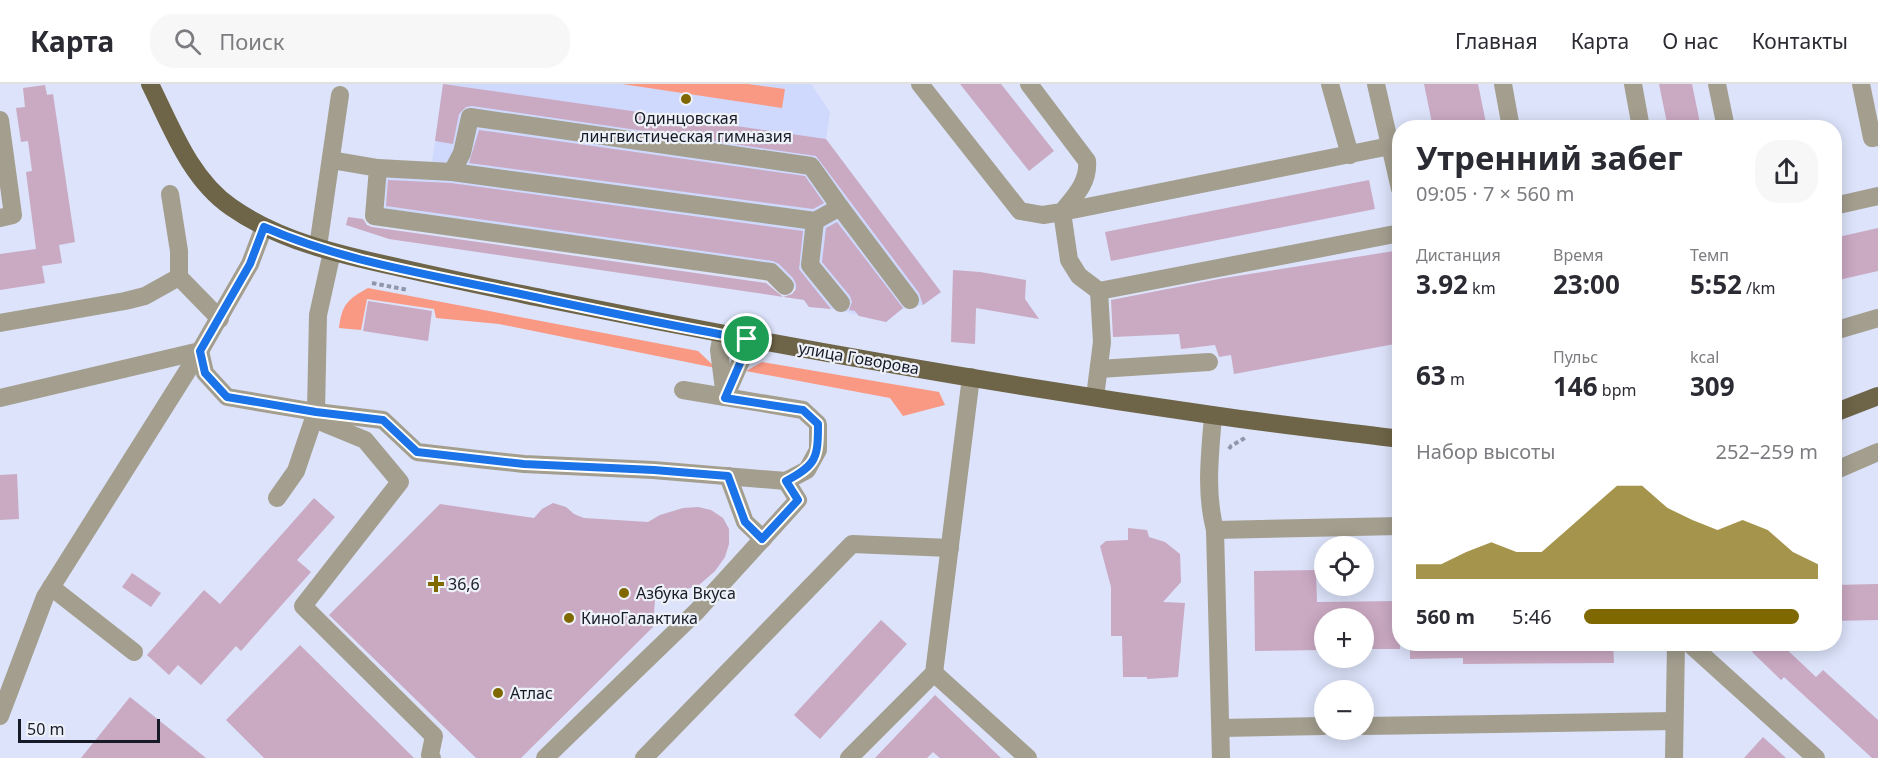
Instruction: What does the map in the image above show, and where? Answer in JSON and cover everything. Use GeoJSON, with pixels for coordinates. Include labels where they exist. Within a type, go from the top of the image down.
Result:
{"type":"FeatureCollection","features":[{"type":"Feature","properties":{"kind":"main road","name":"улица Говорова"},"geometry":{"type":"LineString","coordinates":[[150,84],[181,146],[211,190],[230,207],[264,227],[325,250],[460,281],[722,335],[1213,416],[1392,438]]}},
{"type":"Feature","properties":{"kind":"main road"},"geometry":{"type":"LineString","coordinates":[[1842,409],[1878,396]]}},
{"type":"Feature","properties":{"kind":"street"},"geometry":{"type":"LineString","coordinates":[[920,84],[1020,211],[1043,215],[1390,146]]}},
{"type":"Feature","properties":{"kind":"street"},"geometry":{"type":"LineString","coordinates":[[1029,84],[1087,161],[1088,174],[1080,189],[1062,212],[1069,260],[1079,276],[1099,291],[1392,235]]}},
{"type":"Feature","properties":{"kind":"street"},"geometry":{"type":"LineString","coordinates":[[1330,84],[1350,155]]}},
{"type":"Feature","properties":{"kind":"street"},"geometry":{"type":"LineString","coordinates":[[1376,84],[1392,155]]}},
{"type":"Feature","properties":{"kind":"street"},"geometry":{"type":"LineString","coordinates":[[1503,84],[1510,120]]}},
{"type":"Feature","properties":{"kind":"street"},"geometry":{"type":"LineString","coordinates":[[1633,84],[1640,120]]}},
{"type":"Feature","properties":{"kind":"street"},"geometry":{"type":"LineString","coordinates":[[1717,84],[1724,120]]}},
{"type":"Feature","properties":{"kind":"street"},"geometry":{"type":"LineString","coordinates":[[1861,84],[1872,138],[1878,137]]}},
{"type":"Feature","properties":{"kind":"street"},"geometry":{"type":"LineString","coordinates":[[277,498],[296,471],[315,416],[318,315],[325,250],[330,160],[340,95]]}},
{"type":"Feature","properties":{"kind":"street"},"geometry":{"type":"LineString","coordinates":[[452,172],[462,153],[470,117],[811,166],[910,300]]}},
{"type":"Feature","properties":{"kind":"street"},"geometry":{"type":"LineString","coordinates":[[0,120],[13,215],[0,218]]}},
{"type":"Feature","properties":{"kind":"street"},"geometry":{"type":"LineString","coordinates":[[330,160],[378,168],[452,172],[815,221],[840,207]]}},
{"type":"Feature","properties":{"kind":"street"},"geometry":{"type":"LineString","coordinates":[[378,168],[374,216],[771,272],[785,286]]}},
{"type":"Feature","properties":{"kind":"street"},"geometry":{"type":"LineString","coordinates":[[170,194],[179,251],[178,277],[220,319]]}},
{"type":"Feature","properties":{"kind":"street"},"geometry":{"type":"LineString","coordinates":[[1842,204],[1878,196]]}},
{"type":"Feature","properties":{"kind":"street"},"geometry":{"type":"LineString","coordinates":[[815,221],[810,264],[841,303]]}},
{"type":"Feature","properties":{"kind":"street"},"geometry":{"type":"LineString","coordinates":[[0,716],[45,597],[220,319],[250,264],[264,227]]}},
{"type":"Feature","properties":{"kind":"street"},"geometry":{"type":"LineString","coordinates":[[0,323],[145,296],[178,277]]}},
{"type":"Feature","properties":{"kind":"street"},"geometry":{"type":"LineString","coordinates":[[1095,397],[1102,342],[1099,291]]}},
{"type":"Feature","properties":{"kind":"street"},"geometry":{"type":"LineString","coordinates":[[1842,329],[1878,318]]}},
{"type":"Feature","properties":{"kind":"street"},"geometry":{"type":"LineString","coordinates":[[722,335],[720,350],[725,398]]}},
{"type":"Feature","properties":{"kind":"street"},"geometry":{"type":"LineString","coordinates":[[725,398],[744,354],[747,339]]}},
{"type":"Feature","properties":{"kind":"street"},"geometry":{"type":"LineString","coordinates":[[200,351],[205,373],[227,397],[315,416],[383,420],[417,452],[524,464],[654,470],[786,481],[807,470],[818,450],[818,424],[803,410],[683,390]]}},
{"type":"Feature","properties":{"kind":"street"},"geometry":{"type":"LineString","coordinates":[[0,398],[200,351]]}},
{"type":"Feature","properties":{"kind":"street"},"geometry":{"type":"LineString","coordinates":[[1099,369],[1209,362]]}},
{"type":"Feature","properties":{"kind":"street"},"geometry":{"type":"LineString","coordinates":[[849,758],[934,673],[971,377]]}},
{"type":"Feature","properties":{"kind":"street"},"geometry":{"type":"LineString","coordinates":[[315,416],[364,440],[400,482],[303,606],[434,736],[430,755],[432,758]]}},
{"type":"Feature","properties":{"kind":"street"},"geometry":{"type":"LineString","coordinates":[[1213,416],[1208,481],[1210,511],[1215,530],[1221,758]]}},
{"type":"Feature","properties":{"kind":"street"},"geometry":{"type":"LineString","coordinates":[[1842,468],[1878,452]]}},
{"type":"Feature","properties":{"kind":"street"},"geometry":{"type":"LineString","coordinates":[[728,476],[745,522],[762,539]]}},
{"type":"Feature","properties":{"kind":"street"},"geometry":{"type":"LineString","coordinates":[[544,758],[697,611],[798,500],[786,481]]}},
{"type":"Feature","properties":{"kind":"street"},"geometry":{"type":"LineString","coordinates":[[1215,530],[1392,526]]}},
{"type":"Feature","properties":{"kind":"street"},"geometry":{"type":"LineString","coordinates":[[644,758],[852,544],[950,548]]}},
{"type":"Feature","properties":{"kind":"street"},"geometry":{"type":"LineString","coordinates":[[51,586],[134,652]]}},
{"type":"Feature","properties":{"kind":"street"},"geometry":{"type":"LineString","coordinates":[[1674,758],[1676,651]]}},
{"type":"Feature","properties":{"kind":"street"},"geometry":{"type":"LineString","coordinates":[[1698,651],[1816,758]]}},
{"type":"Feature","properties":{"kind":"street"},"geometry":{"type":"LineString","coordinates":[[934,673],[1028,758]]}},
{"type":"Feature","properties":{"kind":"street"},"geometry":{"type":"LineString","coordinates":[[1374,726],[1674,721]]}},
{"type":"Feature","properties":{"kind":"street"},"geometry":{"type":"LineString","coordinates":[[1221,728],[1314,726]]}},
{"type":"Feature","properties":{"kind":"path"},"geometry":{"type":"LineString","coordinates":[[1226,456],[1231,446],[1249,436]]}},
{"type":"Feature","properties":{"kind":"shaded area"},"geometry":{"type":"Polygon","coordinates":[[[443,84],[811,84],[830,112],[826,140],[941,292],[923,305],[905,307],[886,322],[834,309],[809,307],[779,268],[384,213],[386,175],[430,177],[443,84]]]}},
{"type":"Feature","properties":{"kind":"shaded area"},"geometry":{"type":"Polygon","coordinates":[[[622,84],[748,84],[785,89],[782,108],[622,84]]]}},
{"type":"Feature","properties":{"kind":"shaded area"},"geometry":{"type":"Polygon","coordinates":[[[368,288],[698,351],[716,368],[499,324],[436,318],[434,309],[367,299],[361,330],[339,328],[347,303],[368,288]]]}},
{"type":"Feature","properties":{"kind":"shaded area"},"geometry":{"type":"Polygon","coordinates":[[[762,362],[939,392],[945,405],[903,416],[890,398],[746,371],[762,362]]]}},
{"type":"Feature","properties":{"kind":"building"},"geometry":{"type":"Polygon","coordinates":[[[443,84],[826,139],[941,292],[923,305],[919,293],[816,156],[472,106],[466,107],[459,114],[453,144],[435,141],[443,84]]]}},
{"type":"Feature","properties":{"kind":"building"},"geometry":{"type":"Polygon","coordinates":[[[960,84],[1001,84],[1054,151],[1029,171],[960,84]]]}},
{"type":"Feature","properties":{"kind":"building"},"geometry":{"type":"Polygon","coordinates":[[[1424,84],[1478,84],[1485,120],[1431,120],[1424,84]]]}},
{"type":"Feature","properties":{"kind":"building"},"geometry":{"type":"Polygon","coordinates":[[[1659,84],[1692,84],[1699,120],[1666,120],[1659,84]]]}},
{"type":"Feature","properties":{"kind":"building"},"geometry":{"type":"Polygon","coordinates":[[[45,85],[47,95],[53,94],[75,242],[59,245],[62,263],[42,266],[45,283],[0,290],[0,254],[36,249],[26,172],[32,171],[28,141],[21,142],[16,108],[25,107],[23,88],[45,85]]]}},
{"type":"Feature","properties":{"kind":"building"},"geometry":{"type":"Polygon","coordinates":[[[479,130],[805,176],[824,203],[813,209],[469,163],[479,130]]]}},
{"type":"Feature","properties":{"kind":"building"},"geometry":{"type":"Polygon","coordinates":[[[388,180],[451,183],[803,231],[799,269],[831,309],[809,307],[804,300],[783,297],[792,294],[796,289],[796,284],[779,264],[773,261],[386,206],[388,180]]]}},
{"type":"Feature","properties":{"kind":"building"},"geometry":{"type":"Polygon","coordinates":[[[1369,180],[1375,209],[1111,261],[1105,232],[1369,180]]]}},
{"type":"Feature","properties":{"kind":"building"},"geometry":{"type":"Polygon","coordinates":[[[348,217],[363,219],[367,225],[372,227],[766,283],[783,297],[389,239],[346,225],[348,217]]]}},
{"type":"Feature","properties":{"kind":"building"},"geometry":{"type":"Polygon","coordinates":[[[837,222],[903,308],[886,322],[859,316],[855,311],[849,310],[852,302],[850,296],[822,262],[826,228],[837,222]]]}},
{"type":"Feature","properties":{"kind":"building"},"geometry":{"type":"Polygon","coordinates":[[[1878,228],[1878,271],[1842,279],[1842,236],[1878,228]]]}},
{"type":"Feature","properties":{"kind":"building"},"geometry":{"type":"Polygon","coordinates":[[[1392,251],[1392,344],[1234,374],[1231,355],[1219,357],[1215,345],[1181,349],[1179,334],[1113,337],[1111,300],[1224,278],[1392,251]]]}},
{"type":"Feature","properties":{"kind":"building"},"geometry":{"type":"Polygon","coordinates":[[[953,270],[1026,280],[1025,299],[1039,319],[976,308],[975,344],[951,342],[953,270]]]}},
{"type":"Feature","properties":{"kind":"building"},"geometry":{"type":"Polygon","coordinates":[[[368,301],[432,311],[428,341],[363,331],[368,301]]]}},
{"type":"Feature","properties":{"kind":"building"},"geometry":{"type":"Polygon","coordinates":[[[17,474],[19,519],[0,520],[0,475],[17,474]]]}},
{"type":"Feature","properties":{"kind":"building"},"geometry":{"type":"Polygon","coordinates":[[[314,498],[335,517],[297,560],[311,572],[241,651],[236,646],[201,685],[178,665],[169,675],[147,655],[204,590],[220,604],[314,498]]]}},
{"type":"Feature","properties":{"kind":"building","name":"Атлас"},"geometry":{"type":"Polygon","coordinates":[[[553,503],[566,507],[574,514],[584,518],[648,522],[660,515],[683,508],[698,507],[711,510],[723,518],[729,529],[729,544],[725,557],[715,571],[699,585],[655,599],[653,627],[521,758],[476,758],[329,615],[440,504],[534,518],[542,509],[553,503]]]}},
{"type":"Feature","properties":{"kind":"building"},"geometry":{"type":"Polygon","coordinates":[[[1128,528],[1147,530],[1149,537],[1165,542],[1180,554],[1181,582],[1163,602],[1185,603],[1178,677],[1147,679],[1147,677],[1123,677],[1122,636],[1111,636],[1111,587],[1100,546],[1106,541],[1128,540],[1128,528]]]}},
{"type":"Feature","properties":{"kind":"building"},"geometry":{"type":"Polygon","coordinates":[[[1314,570],[1314,596],[1317,596],[1317,602],[1392,601],[1392,649],[1374,649],[1374,608],[1314,608],[1314,650],[1255,651],[1254,571],[1314,570]]]}},
{"type":"Feature","properties":{"kind":"building"},"geometry":{"type":"Polygon","coordinates":[[[132,573],[161,593],[151,607],[122,587],[132,573]]]}},
{"type":"Feature","properties":{"kind":"building"},"geometry":{"type":"Polygon","coordinates":[[[1878,584],[1878,620],[1842,621],[1842,585],[1878,584]]]}},
{"type":"Feature","properties":{"kind":"building"},"geometry":{"type":"Polygon","coordinates":[[[881,620],[907,644],[820,739],[794,715],[881,620]]]}},
{"type":"Feature","properties":{"kind":"building"},"geometry":{"type":"Polygon","coordinates":[[[300,645],[414,758],[264,758],[226,720],[300,645]]]}},
{"type":"Feature","properties":{"kind":"building"},"geometry":{"type":"Polygon","coordinates":[[[1410,651],[1613,651],[1614,663],[1463,664],[1463,658],[1410,659],[1410,651]]]}},
{"type":"Feature","properties":{"kind":"building"},"geometry":{"type":"Polygon","coordinates":[[[1788,651],[1816,677],[1823,670],[1878,720],[1878,758],[1872,758],[1784,677],[1781,680],[1752,652],[1788,651]]]}},
{"type":"Feature","properties":{"kind":"building"},"geometry":{"type":"Polygon","coordinates":[[[935,695],[1001,758],[940,758],[933,752],[927,758],[875,758],[935,695]]]}},
{"type":"Feature","properties":{"kind":"building"},"geometry":{"type":"Polygon","coordinates":[[[130,697],[206,758],[81,758],[130,697]]]}},
{"type":"Feature","properties":{"kind":"building"},"geometry":{"type":"Polygon","coordinates":[[[1763,737],[1786,758],[1744,758],[1763,737]]]}},
{"type":"Feature","properties":{"kind":"place","name":"Одинцовская лингвистическая гимназия"},"geometry":{"type":"Point","coordinates":[686,99]}},
{"type":"Feature","properties":{"kind":"place","name":"36,6"},"geometry":{"type":"Point","coordinates":[436,584]}},
{"type":"Feature","properties":{"kind":"place","name":"Азбука Вкуса"},"geometry":{"type":"Point","coordinates":[624,593]}},
{"type":"Feature","properties":{"kind":"place","name":"КиноГалактика"},"geometry":{"type":"Point","coordinates":[569,618]}},
{"type":"Feature","properties":{"kind":"place","name":"Атлас"},"geometry":{"type":"Point","coordinates":[498,693]}},
{"type":"Feature","properties":{"kind":"route"},"geometry":{"type":"LineString","coordinates":[[264,227],[332,252],[363,260],[747,339],[744,354],[725,398],[803,410],[818,424],[818,450],[807,470],[786,481],[798,500],[762,539],[745,522],[728,476],[524,464],[417,452],[383,420],[316,412],[227,397],[205,373],[200,351],[250,264],[264,227]]}}]}
